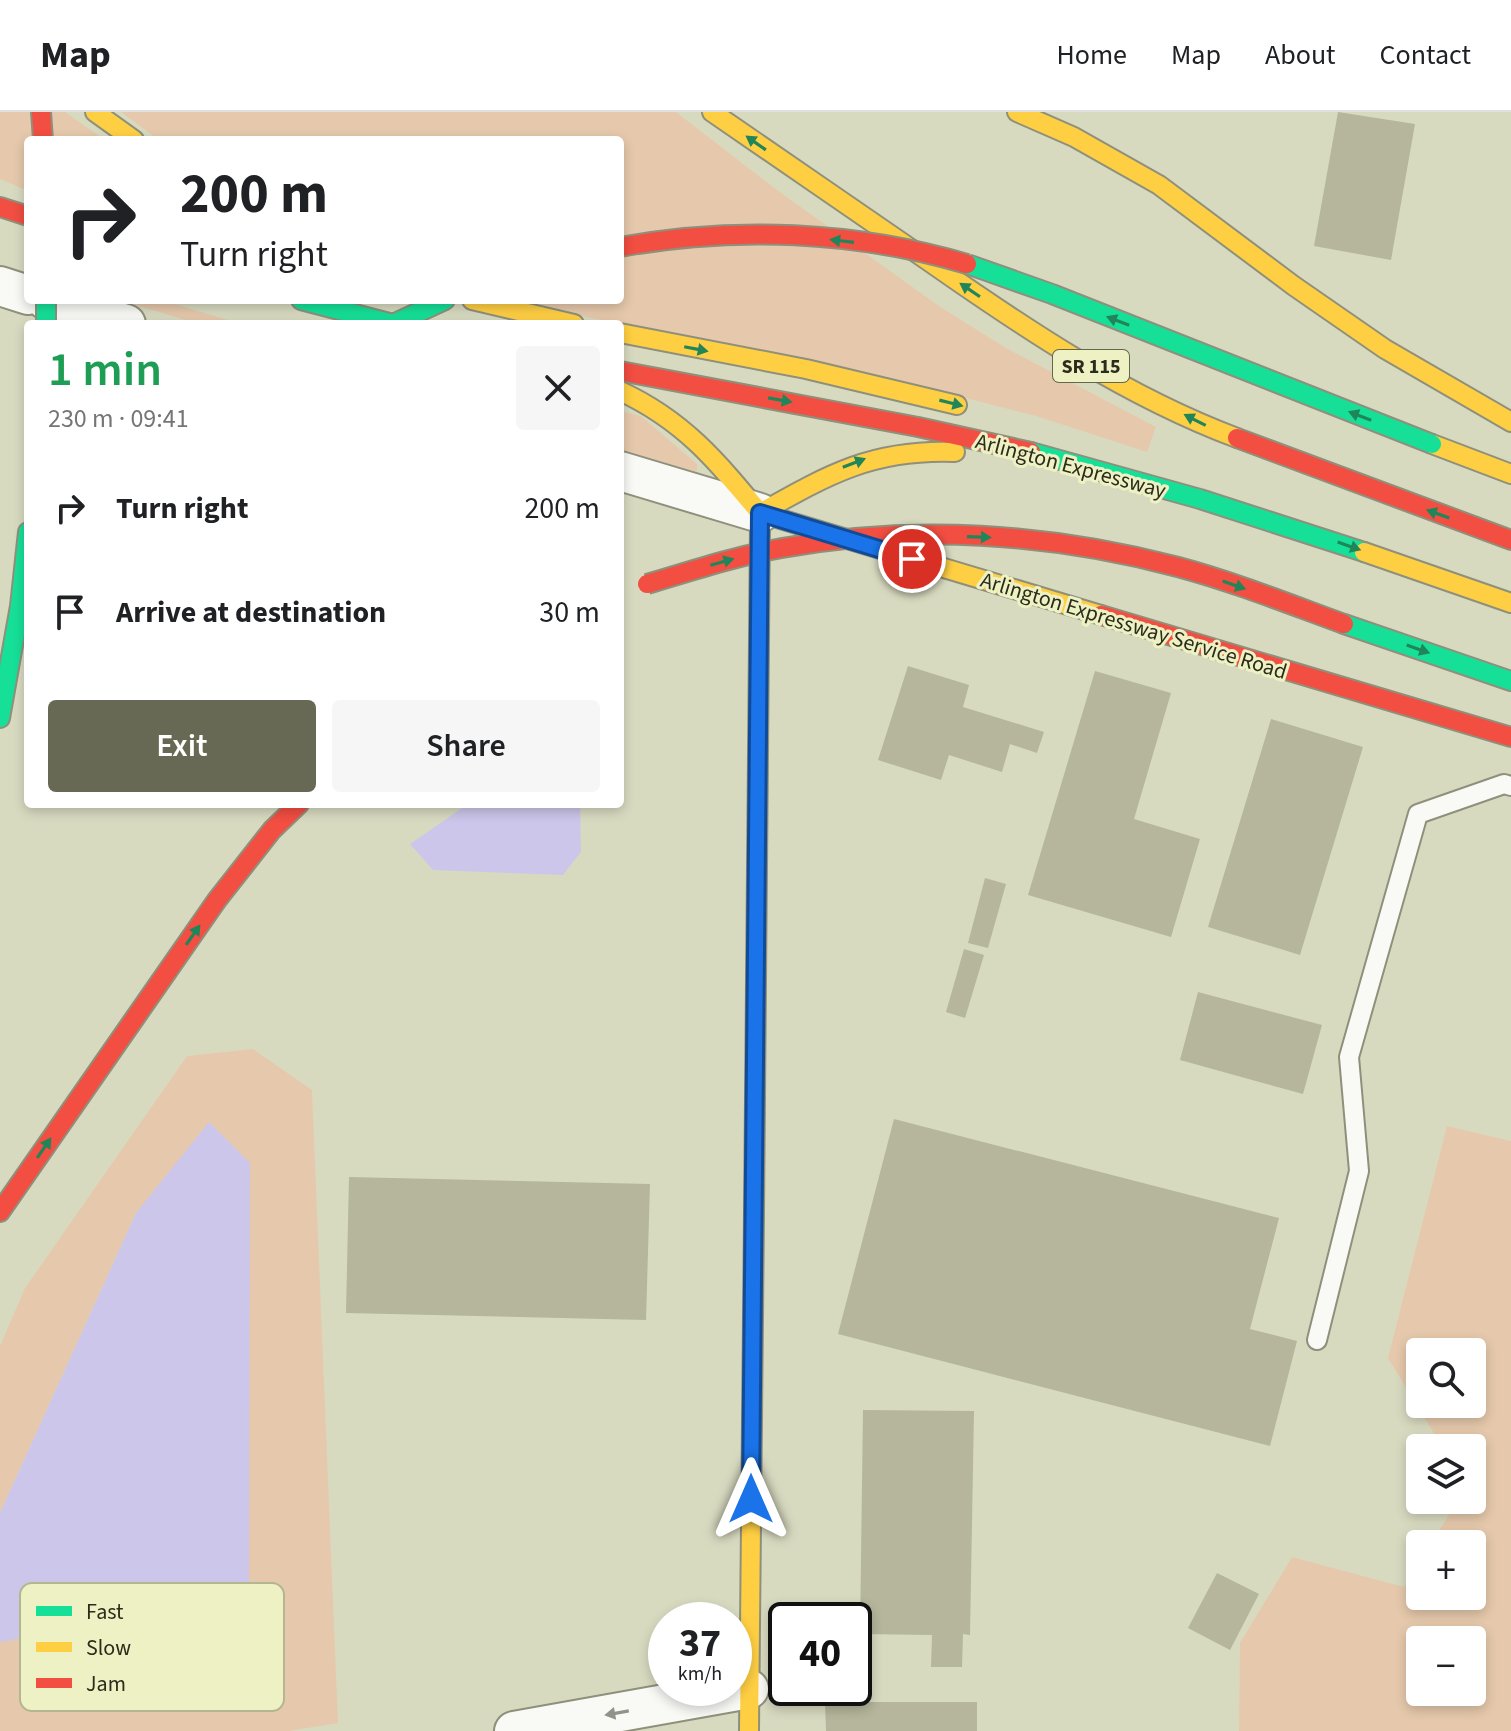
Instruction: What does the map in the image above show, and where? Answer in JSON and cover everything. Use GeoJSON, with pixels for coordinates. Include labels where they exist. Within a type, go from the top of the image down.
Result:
{"type":"FeatureCollection","features":[{"type":"Feature","properties":{"kind":"main road"},"geometry":{"type":"LineString","coordinates":[[41,112],[43,136]]}},
{"type":"Feature","properties":{"kind":"main road"},"geometry":{"type":"LineString","coordinates":[[95,112],[128,136]]}},
{"type":"Feature","properties":{"kind":"main road","name":"SR 115"},"geometry":{"type":"LineString","coordinates":[[712,112],[1025,328],[1115,380],[1208,427],[1511,540]]}},
{"type":"Feature","properties":{"kind":"main road"},"geometry":{"type":"LineString","coordinates":[[1017,112],[1074,137],[1159,185],[1294,286],[1385,349],[1511,422]]}},
{"type":"Feature","properties":{"kind":"main road"},"geometry":{"type":"LineString","coordinates":[[0,207],[24,215]]}},
{"type":"Feature","properties":{"kind":"main road"},"geometry":{"type":"LineString","coordinates":[[624,246],[707,236],[768,236],[829,239],[935,256],[1013,281],[1511,474]]}},
{"type":"Feature","properties":{"kind":"main road"},"geometry":{"type":"LineString","coordinates":[[316,304],[378,320]]}},
{"type":"Feature","properties":{"kind":"main road"},"geometry":{"type":"LineString","coordinates":[[402,320],[436,304]]}},
{"type":"Feature","properties":{"kind":"main road"},"geometry":{"type":"LineString","coordinates":[[489,304],[557,320]]}},
{"type":"Feature","properties":{"kind":"main road"},"geometry":{"type":"LineString","coordinates":[[624,334],[806,369],[980,411]]}},
{"type":"Feature","properties":{"kind":"main road","name":"Arlington Expressway"},"geometry":{"type":"LineString","coordinates":[[624,372],[854,413],[1094,469],[1275,521],[1511,603]]}},
{"type":"Feature","properties":{"kind":"main road"},"geometry":{"type":"LineString","coordinates":[[624,393],[663,412],[687,429],[760,513],[750,1602]]}},
{"type":"Feature","properties":{"kind":"main road"},"geometry":{"type":"LineString","coordinates":[[1083,448],[1275,521]]}},
{"type":"Feature","properties":{"kind":"main road"},"geometry":{"type":"LineString","coordinates":[[760,513],[844,467],[866,458],[899,452],[937,451],[1005,456],[1094,469]]}},
{"type":"Feature","properties":{"kind":"main road","name":"Arlington Expressway Service Road"},"geometry":{"type":"LineString","coordinates":[[760,513],[1511,737]]}},
{"type":"Feature","properties":{"kind":"main road"},"geometry":{"type":"LineString","coordinates":[[640,586],[742,556],[799,545],[910,536],[1025,538],[1178,567],[1511,681]]}},
{"type":"Feature","properties":{"kind":"main road"},"geometry":{"type":"LineString","coordinates":[[0,718],[24,569]]}},
{"type":"Feature","properties":{"kind":"main road"},"geometry":{"type":"LineString","coordinates":[[0,728],[22,692]]}},
{"type":"Feature","properties":{"kind":"main road"},"geometry":{"type":"LineString","coordinates":[[0,1212],[217,900],[272,830],[295,808]]}},
{"type":"Feature","properties":{"kind":"main road"},"geometry":{"type":"LineString","coordinates":[[749,1706],[749,1731]]}},
{"type":"Feature","properties":{"kind":"street"},"geometry":{"type":"LineString","coordinates":[[0,286],[24,294]]}},
{"type":"Feature","properties":{"kind":"street"},"geometry":{"type":"LineString","coordinates":[[59,304],[113,320]]}},
{"type":"Feature","properties":{"kind":"street","name":"Arlington Expressway Service Road"},"geometry":{"type":"LineString","coordinates":[[624,472],[760,513]]}},
{"type":"Feature","properties":{"kind":"street"},"geometry":{"type":"LineString","coordinates":[[514,1731],[654,1706]]}},
{"type":"Feature","properties":{"kind":"lane"},"geometry":{"type":"LineString","coordinates":[[1317,1340],[1359,1171],[1349,1057],[1418,814],[1504,784],[1511,786]]}},
{"type":"Feature","properties":{"kind":"shaded area"},"geometry":{"type":"Polygon","coordinates":[[[0,112],[65,112],[99,136],[24,136],[24,189],[0,179],[0,112]]]}},
{"type":"Feature","properties":{"kind":"shaded area"},"geometry":{"type":"Polygon","coordinates":[[[121,112],[676,112],[777,190],[939,306],[1006,348],[1156,427],[1147,452],[1036,416],[950,394],[624,325],[624,320],[601,320],[526,304],[624,304],[624,136],[154,136],[121,112]]]}},
{"type":"Feature","properties":{"kind":"shaded area"},"geometry":{"type":"Polygon","coordinates":[[[132,304],[174,304],[228,320],[186,320],[132,304]]]}},
{"type":"Feature","properties":{"kind":"shaded area"},"geometry":{"type":"Polygon","coordinates":[[[624,412],[641,416],[697,464],[697,472],[624,452],[624,412]]]}},
{"type":"Feature","properties":{"kind":"shaded area"},"geometry":{"type":"Polygon","coordinates":[[[462,808],[580,808],[581,852],[563,875],[433,870],[410,844],[462,808]]]}},
{"type":"Feature","properties":{"kind":"shaded area"},"geometry":{"type":"Polygon","coordinates":[[[253,1049],[312,1090],[338,1723],[289,1731],[0,1731],[0,1642],[20,1639],[20,1711],[284,1711],[284,1583],[244,1583],[136,1213],[0,1513],[0,1346],[25,1288],[187,1056],[253,1049]]]}},
{"type":"Feature","properties":{"kind":"shaded area"},"geometry":{"type":"Polygon","coordinates":[[[209,1122],[250,1163],[249,1583],[20,1583],[20,1639],[0,1642],[0,1513],[136,1213],[209,1122]]]}},
{"type":"Feature","properties":{"kind":"shaded area"},"geometry":{"type":"Polygon","coordinates":[[[1447,1126],[1511,1141],[1511,1731],[1239,1731],[1240,1643],[1292,1557],[1404,1587],[1406,1584],[1406,1610],[1486,1610],[1486,1530],[1440,1530],[1449,1514],[1486,1514],[1486,1434],[1434,1434],[1425,1418],[1486,1418],[1486,1338],[1406,1338],[1406,1387],[1388,1358],[1447,1126]]]}},
{"type":"Feature","properties":{"kind":"building"},"geometry":{"type":"Polygon","coordinates":[[[1338,112],[1415,124],[1391,260],[1314,246],[1338,112]]]}},
{"type":"Feature","properties":{"kind":"building"},"geometry":{"type":"Polygon","coordinates":[[[908,666],[969,685],[963,707],[1044,732],[1037,753],[1010,744],[1002,772],[949,755],[941,780],[878,760],[908,666]]]}},
{"type":"Feature","properties":{"kind":"building"},"geometry":{"type":"Polygon","coordinates":[[[1095,671],[1171,693],[1134,819],[1200,839],[1171,937],[1028,895],[1095,671]]]}},
{"type":"Feature","properties":{"kind":"building"},"geometry":{"type":"Polygon","coordinates":[[[1271,719],[1363,747],[1300,955],[1208,927],[1271,719]]]}},
{"type":"Feature","properties":{"kind":"building"},"geometry":{"type":"Polygon","coordinates":[[[985,878],[1006,884],[988,948],[968,943],[985,878]]]}},
{"type":"Feature","properties":{"kind":"building"},"geometry":{"type":"Polygon","coordinates":[[[964,949],[984,955],[965,1018],[946,1012],[964,949]]]}},
{"type":"Feature","properties":{"kind":"building"},"geometry":{"type":"Polygon","coordinates":[[[1198,992],[1322,1025],[1303,1094],[1180,1060],[1198,992]]]}},
{"type":"Feature","properties":{"kind":"building"},"geometry":{"type":"Polygon","coordinates":[[[894,1119],[1279,1218],[1250,1329],[1297,1341],[1270,1446],[838,1334],[894,1119]]]}},
{"type":"Feature","properties":{"kind":"building"},"geometry":{"type":"Polygon","coordinates":[[[349,1177],[650,1184],[646,1320],[346,1313],[349,1177]]]}},
{"type":"Feature","properties":{"kind":"building"},"geometry":{"type":"Polygon","coordinates":[[[863,1410],[974,1411],[970,1635],[963,1634],[962,1667],[931,1667],[932,1635],[872,1634],[872,1602],[860,1602],[863,1410]]]}},
{"type":"Feature","properties":{"kind":"building"},"geometry":{"type":"Polygon","coordinates":[[[1217,1573],[1259,1594],[1230,1650],[1188,1628],[1217,1573]]]}},
{"type":"Feature","properties":{"kind":"building"},"geometry":{"type":"Polygon","coordinates":[[[872,1702],[977,1702],[977,1731],[826,1731],[825,1706],[872,1706],[872,1702]]]}},
{"type":"Feature","properties":{"kind":"traffic: fast"},"geometry":{"type":"LineString","coordinates":[[967,264],[1052,294],[1432,444]]}},
{"type":"Feature","properties":{"kind":"traffic: fast"},"geometry":{"type":"LineString","coordinates":[[46,304],[46,320]]}},
{"type":"Feature","properties":{"kind":"traffic: fast"},"geometry":{"type":"LineString","coordinates":[[316,304],[378,320]]}},
{"type":"Feature","properties":{"kind":"traffic: fast"},"geometry":{"type":"LineString","coordinates":[[402,320],[436,304]]}},
{"type":"Feature","properties":{"kind":"traffic: fast"},"geometry":{"type":"LineString","coordinates":[[1031,452],[1200,499],[1364,552]]}},
{"type":"Feature","properties":{"kind":"traffic: fast"},"geometry":{"type":"LineString","coordinates":[[754,1212],[760,522]]}},
{"type":"Feature","properties":{"kind":"traffic: fast"},"geometry":{"type":"LineString","coordinates":[[0,718],[24,569]]}},
{"type":"Feature","properties":{"kind":"traffic: fast"},"geometry":{"type":"LineString","coordinates":[[1344,624],[1511,681]]}},
{"type":"Feature","properties":{"kind":"traffic: slow"},"geometry":{"type":"LineString","coordinates":[[95,112],[128,136]]}},
{"type":"Feature","properties":{"kind":"traffic: slow"},"geometry":{"type":"LineString","coordinates":[[712,112],[1076,359],[1155,402],[1237,438]]}},
{"type":"Feature","properties":{"kind":"traffic: slow"},"geometry":{"type":"LineString","coordinates":[[1017,112],[1074,137],[1159,185],[1294,286],[1385,349],[1511,422]]}},
{"type":"Feature","properties":{"kind":"traffic: slow"},"geometry":{"type":"LineString","coordinates":[[489,304],[557,320]]}},
{"type":"Feature","properties":{"kind":"traffic: slow"},"geometry":{"type":"LineString","coordinates":[[624,334],[806,369],[957,405]]}},
{"type":"Feature","properties":{"kind":"traffic: slow"},"geometry":{"type":"LineString","coordinates":[[624,393],[662,415],[698,443],[760,513],[830,476],[875,460],[926,452],[955,452]]}},
{"type":"Feature","properties":{"kind":"traffic: slow"},"geometry":{"type":"LineString","coordinates":[[1432,444],[1511,474]]}},
{"type":"Feature","properties":{"kind":"traffic: slow"},"geometry":{"type":"LineString","coordinates":[[760,522],[760,513],[1101,615]]}},
{"type":"Feature","properties":{"kind":"traffic: slow"},"geometry":{"type":"LineString","coordinates":[[1364,552],[1511,603]]}},
{"type":"Feature","properties":{"kind":"traffic: slow"},"geometry":{"type":"LineString","coordinates":[[749,1731],[754,1212]]}},
{"type":"Feature","properties":{"kind":"traffic: jam"},"geometry":{"type":"LineString","coordinates":[[41,112],[43,136]]}},
{"type":"Feature","properties":{"kind":"traffic: jam"},"geometry":{"type":"LineString","coordinates":[[0,207],[24,215]]}},
{"type":"Feature","properties":{"kind":"traffic: jam"},"geometry":{"type":"LineString","coordinates":[[624,246],[707,236],[794,235],[882,244],[967,264]]}},
{"type":"Feature","properties":{"kind":"traffic: jam"},"geometry":{"type":"LineString","coordinates":[[624,372],[918,427],[1031,452]]}},
{"type":"Feature","properties":{"kind":"traffic: jam"},"geometry":{"type":"LineString","coordinates":[[1237,438],[1511,540]]}},
{"type":"Feature","properties":{"kind":"traffic: jam"},"geometry":{"type":"LineString","coordinates":[[647,584],[782,548],[881,536],[981,536],[1080,546],[1129,555],[1241,586],[1344,624]]}},
{"type":"Feature","properties":{"kind":"traffic: jam"},"geometry":{"type":"LineString","coordinates":[[1101,615],[1511,737]]}},
{"type":"Feature","properties":{"kind":"traffic: jam"},"geometry":{"type":"LineString","coordinates":[[0,1212],[217,900],[272,830],[295,808]]}},
{"type":"Feature","properties":{"kind":"route"},"geometry":{"type":"LineString","coordinates":[[751,1499],[760,513],[912,559]]}}]}
